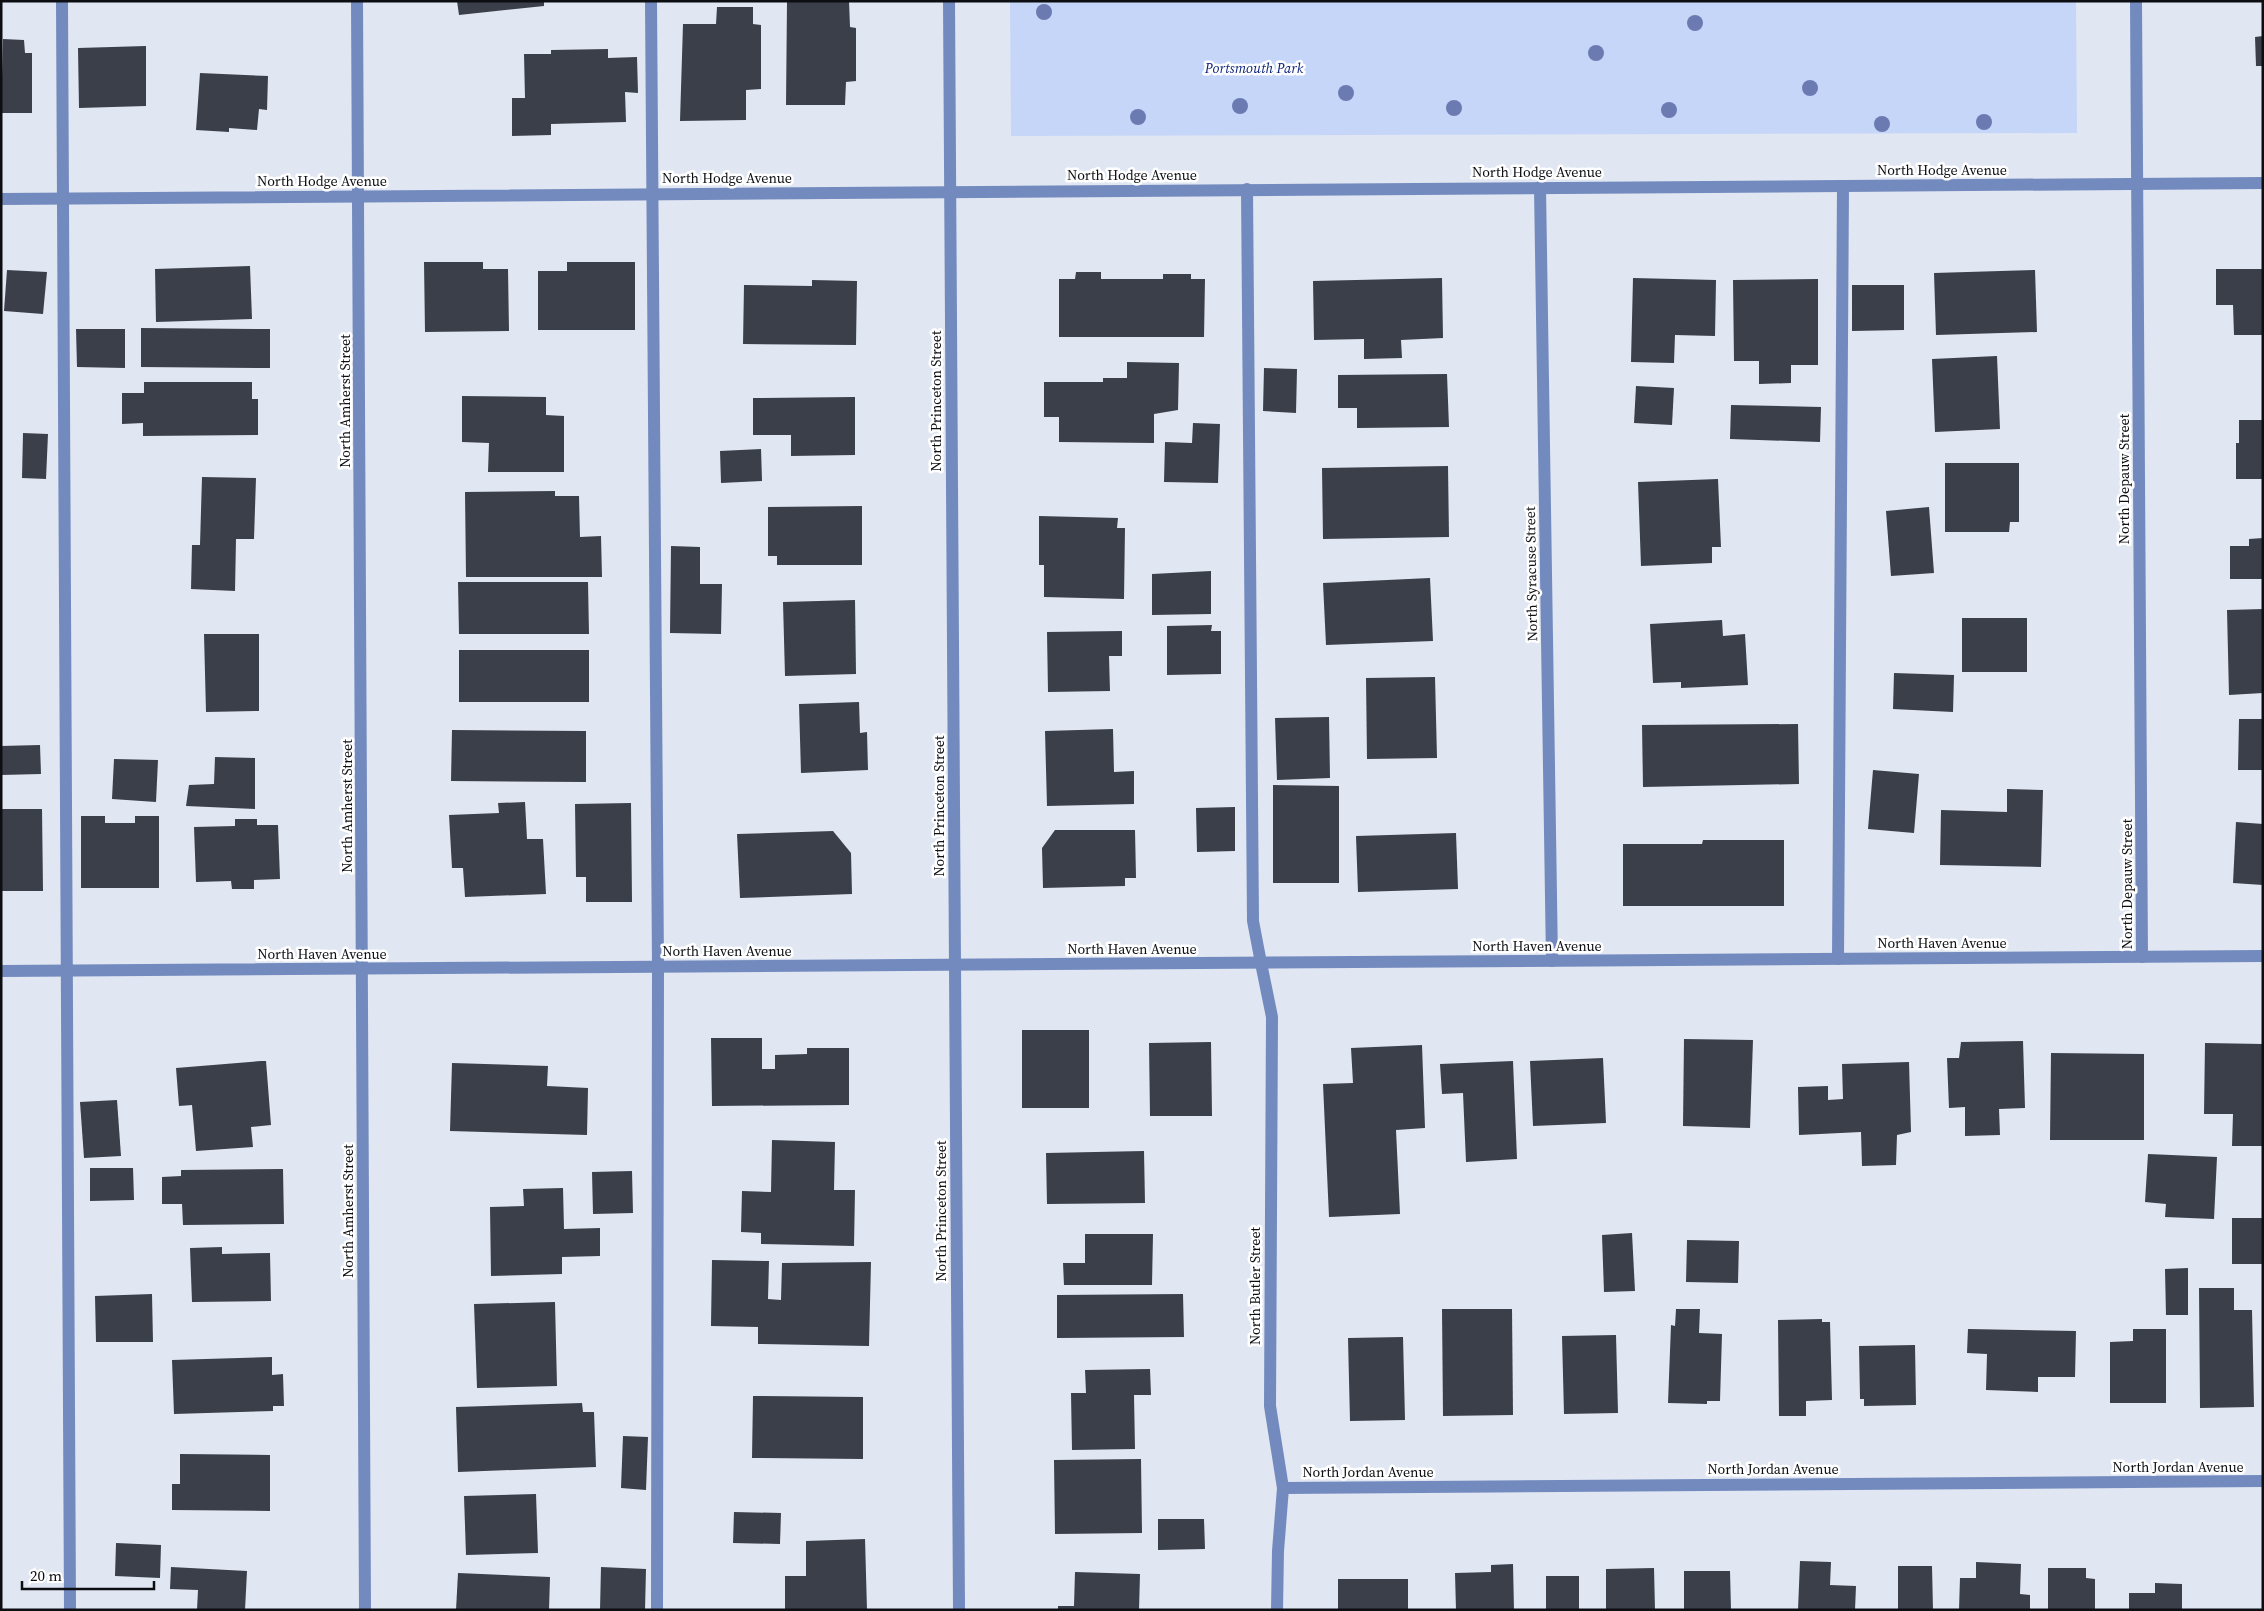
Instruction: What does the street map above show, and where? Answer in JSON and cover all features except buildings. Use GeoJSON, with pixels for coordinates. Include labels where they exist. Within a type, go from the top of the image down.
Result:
{"type":"FeatureCollection","features":[{"type":"Feature","properties":{"kind":"street"},"geometry":{"type":"LineString","coordinates":[[62,1],[70,1610]]}},
{"type":"Feature","properties":{"kind":"street","name":"North Amherst Street"},"geometry":{"type":"LineString","coordinates":[[356,1],[365,1610]]}},
{"type":"Feature","properties":{"kind":"street"},"geometry":{"type":"LineString","coordinates":[[651,1],[658,966],[657,1610]]}},
{"type":"Feature","properties":{"kind":"street","name":"North Princeton Street"},"geometry":{"type":"LineString","coordinates":[[949,1],[959,1610]]}},
{"type":"Feature","properties":{"kind":"street","name":"North Depauw Street"},"geometry":{"type":"LineString","coordinates":[[2136,1],[2142,957]]}},
{"type":"Feature","properties":{"kind":"street","name":"North Hodge Avenue"},"geometry":{"type":"LineString","coordinates":[[1,199],[2263,183]]}},
{"type":"Feature","properties":{"kind":"street"},"geometry":{"type":"LineString","coordinates":[[1838,959],[1842,186]]}},
{"type":"Feature","properties":{"kind":"street","name":"North Syracuse Street"},"geometry":{"type":"LineString","coordinates":[[1540,187],[1552,961]]}},
{"type":"Feature","properties":{"kind":"street","name":"North Butler Street"},"geometry":{"type":"LineString","coordinates":[[1247,189],[1253,921],[1272,1018],[1270,1406],[1283,1488],[1278,1551],[1277,1610]]}},
{"type":"Feature","properties":{"kind":"street","name":"North Haven Avenue"},"geometry":{"type":"LineString","coordinates":[[1,971],[2263,956]]}},
{"type":"Feature","properties":{"kind":"street","name":"North Jordan Avenue"},"geometry":{"type":"LineString","coordinates":[[1283,1488],[2263,1481]]}},
{"type":"Feature","properties":{"kind":"green space","name":"Portsmouth Park"},"geometry":{"type":"Polygon","coordinates":[[[1010,1],[2076,1],[2077,133],[1011,136],[1010,1]]]}}]}
